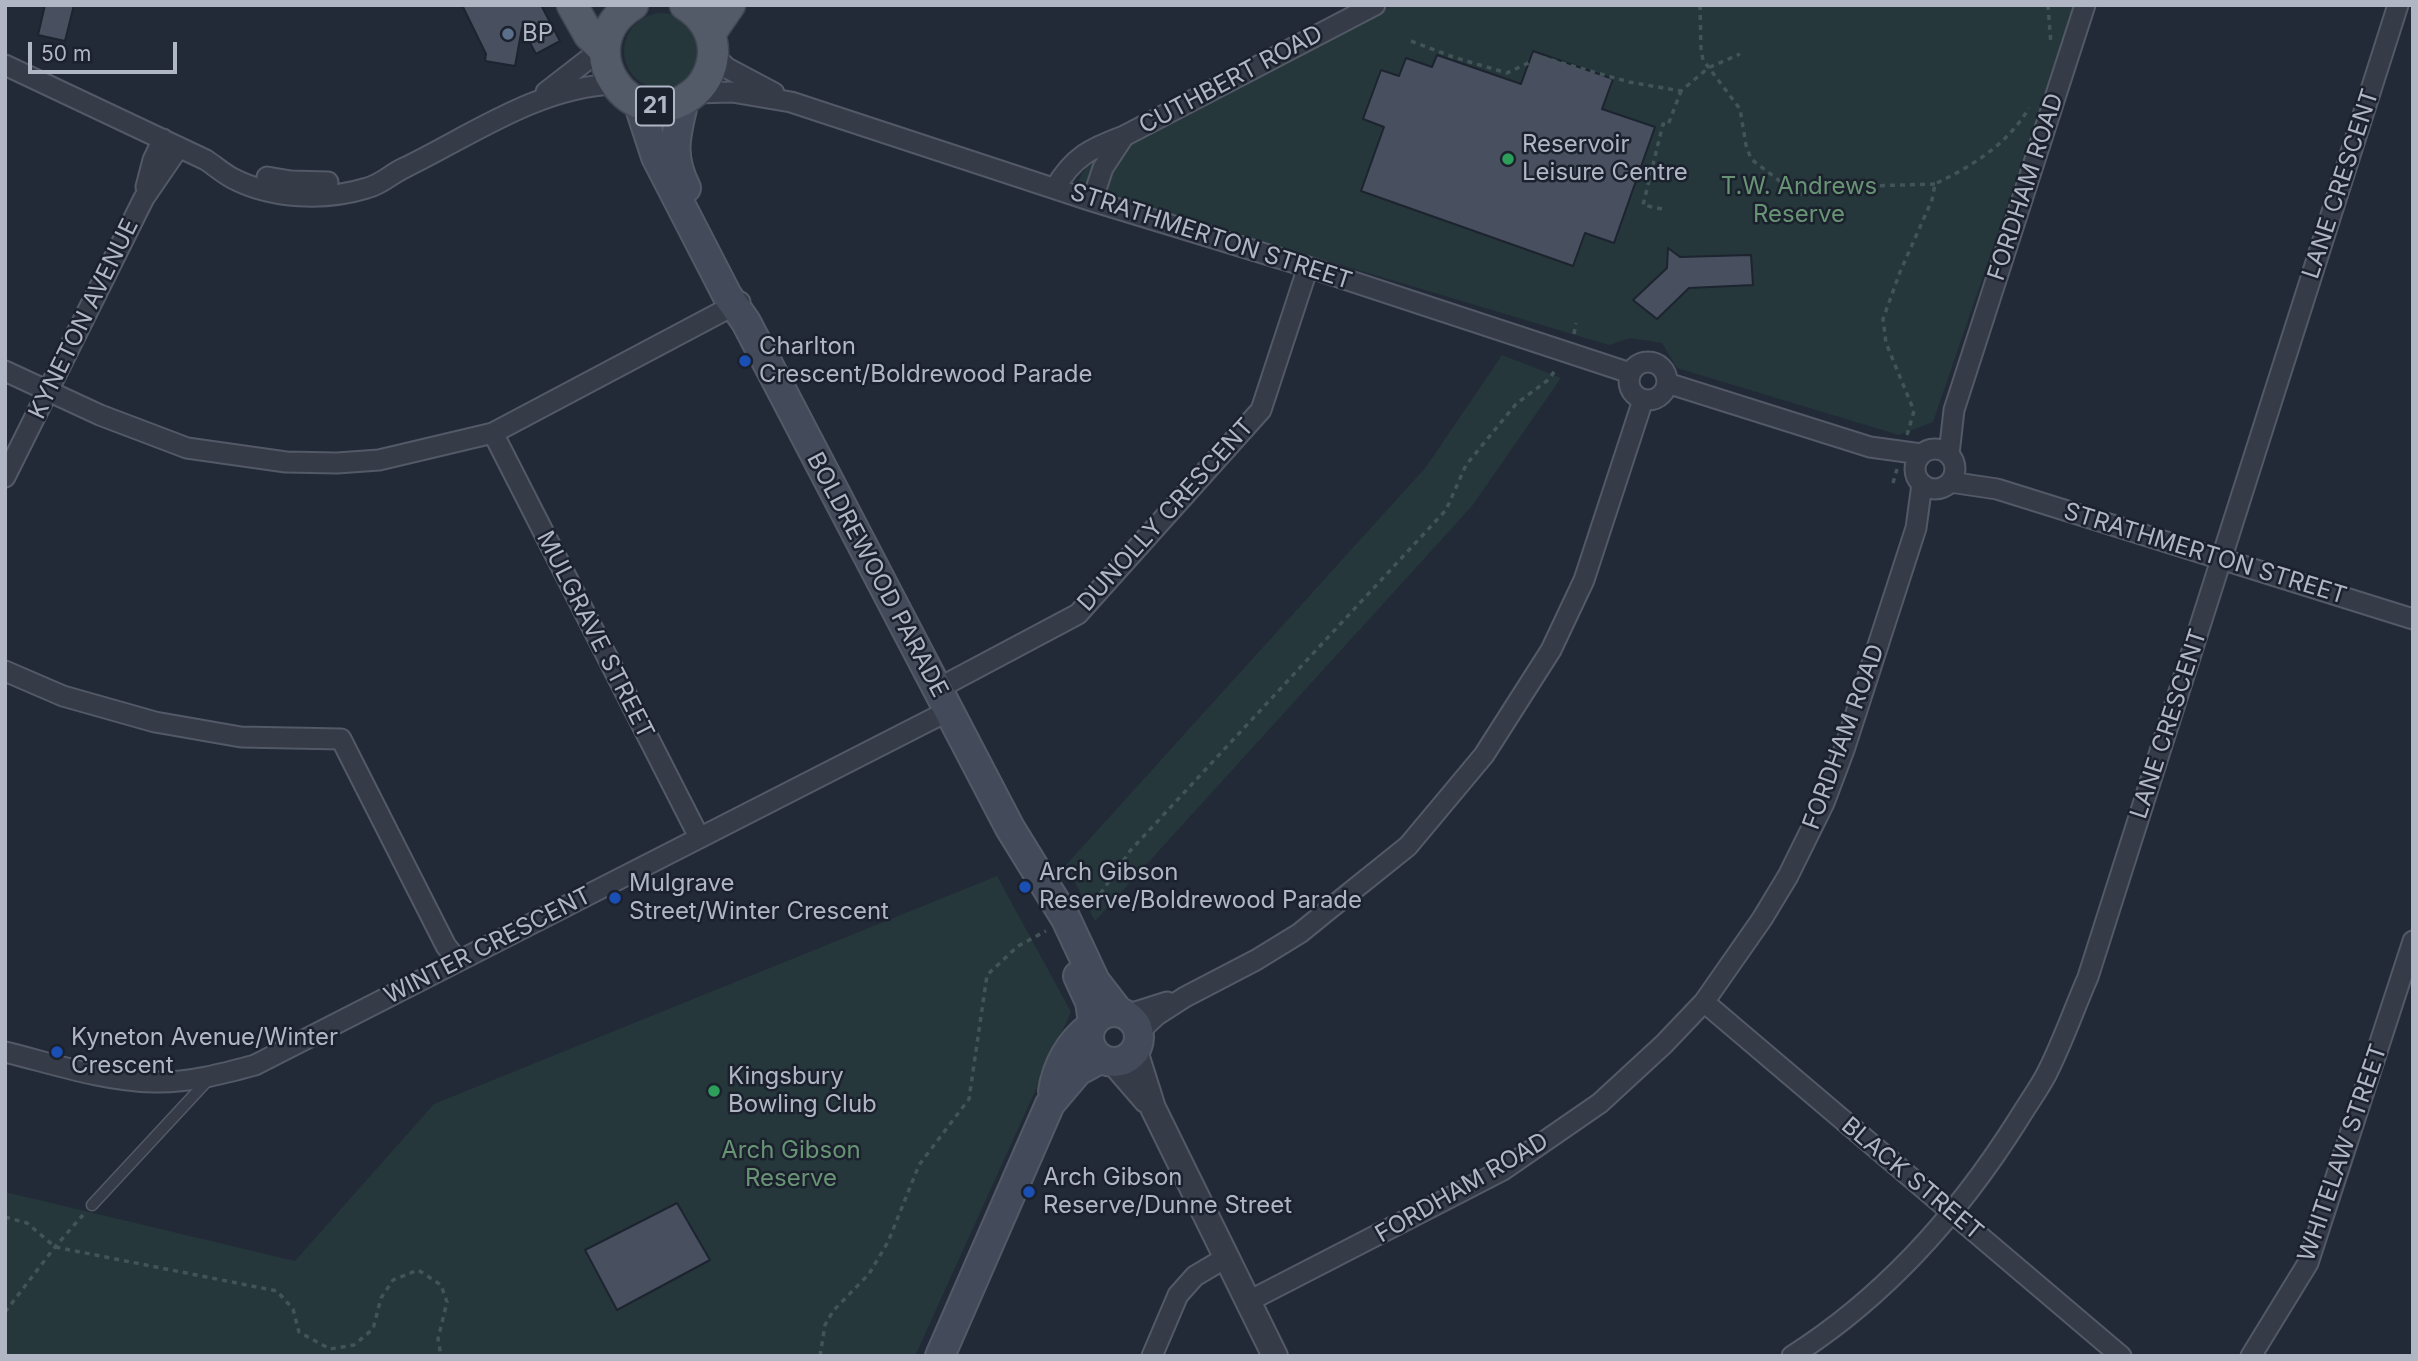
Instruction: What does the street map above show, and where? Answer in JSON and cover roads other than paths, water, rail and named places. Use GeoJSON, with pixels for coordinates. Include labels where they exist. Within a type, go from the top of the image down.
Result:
{"type":"FeatureCollection","features":[{"type":"Feature","properties":{"kind":"main road","name":"21"},"geometry":{"type":"LineString","coordinates":[[572,5],[589,35],[605,52],[609,75],[626,93],[661,106],[690,96],[708,76],[711,44],[730,5]]}},
{"type":"Feature","properties":{"kind":"main road"},"geometry":{"type":"LineString","coordinates":[[605,52],[610,29],[633,5]]}},
{"type":"Feature","properties":{"kind":"main road"},"geometry":{"type":"LineString","coordinates":[[685,5],[699,16],[711,44]]}},
{"type":"Feature","properties":{"kind":"main road","name":"BOLDREWOOD PARADE"},"geometry":{"type":"LineString","coordinates":[[626,93],[656,157],[740,310],[1059,923],[1095,981],[1122,1039],[1089,1045],[1092,1025],[1090,1002],[1059,923]]}},
{"type":"Feature","properties":{"kind":"main road","name":"BOLDREWOOD PARADE"},"geometry":{"type":"LineString","coordinates":[[690,96],[674,146],[680,176],[737,292],[740,310]]}},
{"type":"Feature","properties":{"kind":"main road"},"geometry":{"type":"LineString","coordinates":[[940,1356],[1050,1104],[1055,1077],[1073,1044],[1092,1025]]}},
{"type":"Feature","properties":{"kind":"main road"},"geometry":{"type":"LineString","coordinates":[[1050,1104],[1078,1071],[1122,1039]]}},
{"type":"Feature","properties":{"kind":"street","name":"CUTHBERT ROAD"},"geometry":{"type":"LineString","coordinates":[[1055,188],[1064,172],[1092,148],[1124,136],[1375,5]]}},
{"type":"Feature","properties":{"kind":"street","name":"FORDHAM ROAD"},"geometry":{"type":"LineString","coordinates":[[1249,1301],[1503,1170],[1600,1103],[1664,1044],[1704,1002],[1762,919],[1788,876],[1824,803],[1844,750],[1916,528],[1925,468],[1954,410],[2085,5]]}},
{"type":"Feature","properties":{"kind":"street","name":"LANE CRESCENT"},"geometry":{"type":"LineString","coordinates":[[1792,1356],[1822,1337],[1884,1282],[1953,1212],[1992,1161],[2046,1074],[2088,977],[2398,5]]}},
{"type":"Feature","properties":{"kind":"street","name":"STRATHMERTON STREET"},"geometry":{"type":"LineString","coordinates":[[711,44],[727,68],[791,102]]}},
{"type":"Feature","properties":{"kind":"street"},"geometry":{"type":"LineString","coordinates":[[5,65],[206,160],[233,178],[266,191],[321,196],[381,183],[398,171],[534,101],[586,61],[605,52]]}},
{"type":"Feature","properties":{"kind":"street"},"geometry":{"type":"LineString","coordinates":[[534,101],[591,85],[626,93]]}},
{"type":"Feature","properties":{"kind":"street","name":"STRATHMERTON STREET"},"geometry":{"type":"LineString","coordinates":[[690,96],[732,92],[791,102],[1630,373]]}},
{"type":"Feature","properties":{"kind":"street","name":"CUTHBERT ROAD"},"geometry":{"type":"LineString","coordinates":[[1092,201],[1102,168],[1124,136]]}},
{"type":"Feature","properties":{"kind":"street","name":"KYNETON AVENUE"},"geometry":{"type":"LineString","coordinates":[[5,477],[171,143]]}},
{"type":"Feature","properties":{"kind":"street","name":"DUNOLLY CRESCENT"},"geometry":{"type":"LineString","coordinates":[[942,700],[1078,614],[1261,410],[1308,267]]}},
{"type":"Feature","properties":{"kind":"street"},"geometry":{"type":"LineString","coordinates":[[5,371],[100,415],[187,448],[286,462],[379,460],[493,433],[740,310]]}},
{"type":"Feature","properties":{"kind":"street"},"geometry":{"type":"LineString","coordinates":[[1644,363],[1656,364],[1664,372],[1667,383],[1661,395],[1643,400],[1629,387],[1630,373],[1644,363]]}},
{"type":"Feature","properties":{"kind":"street","name":"STRATHMERTON STREET"},"geometry":{"type":"LineString","coordinates":[[1667,383],[1870,447],[1925,468],[2413,619]]}},
{"type":"Feature","properties":{"kind":"street"},"geometry":{"type":"LineString","coordinates":[[1122,1039],[1185,997],[1300,933],[1408,846],[1484,755],[1551,650],[1584,580],[1643,400]]}},
{"type":"Feature","properties":{"kind":"street","name":"MULGRAVE STREET"},"geometry":{"type":"LineString","coordinates":[[493,433],[699,837]]}},
{"type":"Feature","properties":{"kind":"street"},"geometry":{"type":"LineString","coordinates":[[5,671],[63,696],[155,722],[241,737],[341,739],[446,946],[458,961]]}},
{"type":"Feature","properties":{"kind":"street","name":"WINTER CRESCENT"},"geometry":{"type":"LineString","coordinates":[[5,1052],[124,1080],[157,1082],[211,1077],[255,1065],[699,837],[942,700]]}},
{"type":"Feature","properties":{"kind":"street","name":"WHITELAW STREET"},"geometry":{"type":"LineString","coordinates":[[2255,1353],[2308,1263],[2413,941]]}},
{"type":"Feature","properties":{"kind":"street","name":"BLACK STREET"},"geometry":{"type":"LineString","coordinates":[[1704,1002],[2121,1356]]}},
{"type":"Feature","properties":{"kind":"street","name":"BOLDREWOOD PARADE"},"geometry":{"type":"LineString","coordinates":[[1122,1039],[1275,1356]]}},
{"type":"Feature","properties":{"kind":"street"},"geometry":{"type":"LineString","coordinates":[[1152,1356],[1178,1294],[1195,1276],[1227,1257]]}},
{"type":"Feature","properties":{"kind":"lane"},"geometry":{"type":"LineString","coordinates":[[92,1205],[211,1077]]}},
{"type":"Feature","properties":{"kind":"place","name":"BP"},"geometry":{"type":"Point","coordinates":[508,34]}},
{"type":"Feature","properties":{"kind":"place","name":"Reservoir Leisure Centre"},"geometry":{"type":"Point","coordinates":[1508,159]}},
{"type":"Feature","properties":{"kind":"place","name":"Charlton Crescent/Boldrewood Parade"},"geometry":{"type":"Point","coordinates":[745,361]}},
{"type":"Feature","properties":{"kind":"place","name":"Arch Gibson Reserve/Boldrewood Parade"},"geometry":{"type":"Point","coordinates":[1025,887]}},
{"type":"Feature","properties":{"kind":"place","name":"Mulgrave Street/Winter Crescent"},"geometry":{"type":"Point","coordinates":[615,898]}},
{"type":"Feature","properties":{"kind":"place","name":"Kyneton Avenue/Winter Crescent"},"geometry":{"type":"Point","coordinates":[57,1052]}},
{"type":"Feature","properties":{"kind":"place","name":"Kingsbury Bowling Club"},"geometry":{"type":"Point","coordinates":[714,1091]}},
{"type":"Feature","properties":{"kind":"place","name":"Arch Gibson Reserve/Dunne Street"},"geometry":{"type":"Point","coordinates":[1029,1192]}},
{"type":"Feature","properties":{"kind":"park label","name":"T.W. Andrews Reserve"},"geometry":{"type":"Point","coordinates":[1799,201]}},
{"type":"Feature","properties":{"kind":"park label","name":"Arch Gibson Reserve"},"geometry":{"type":"Point","coordinates":[791,1165]}}]}
